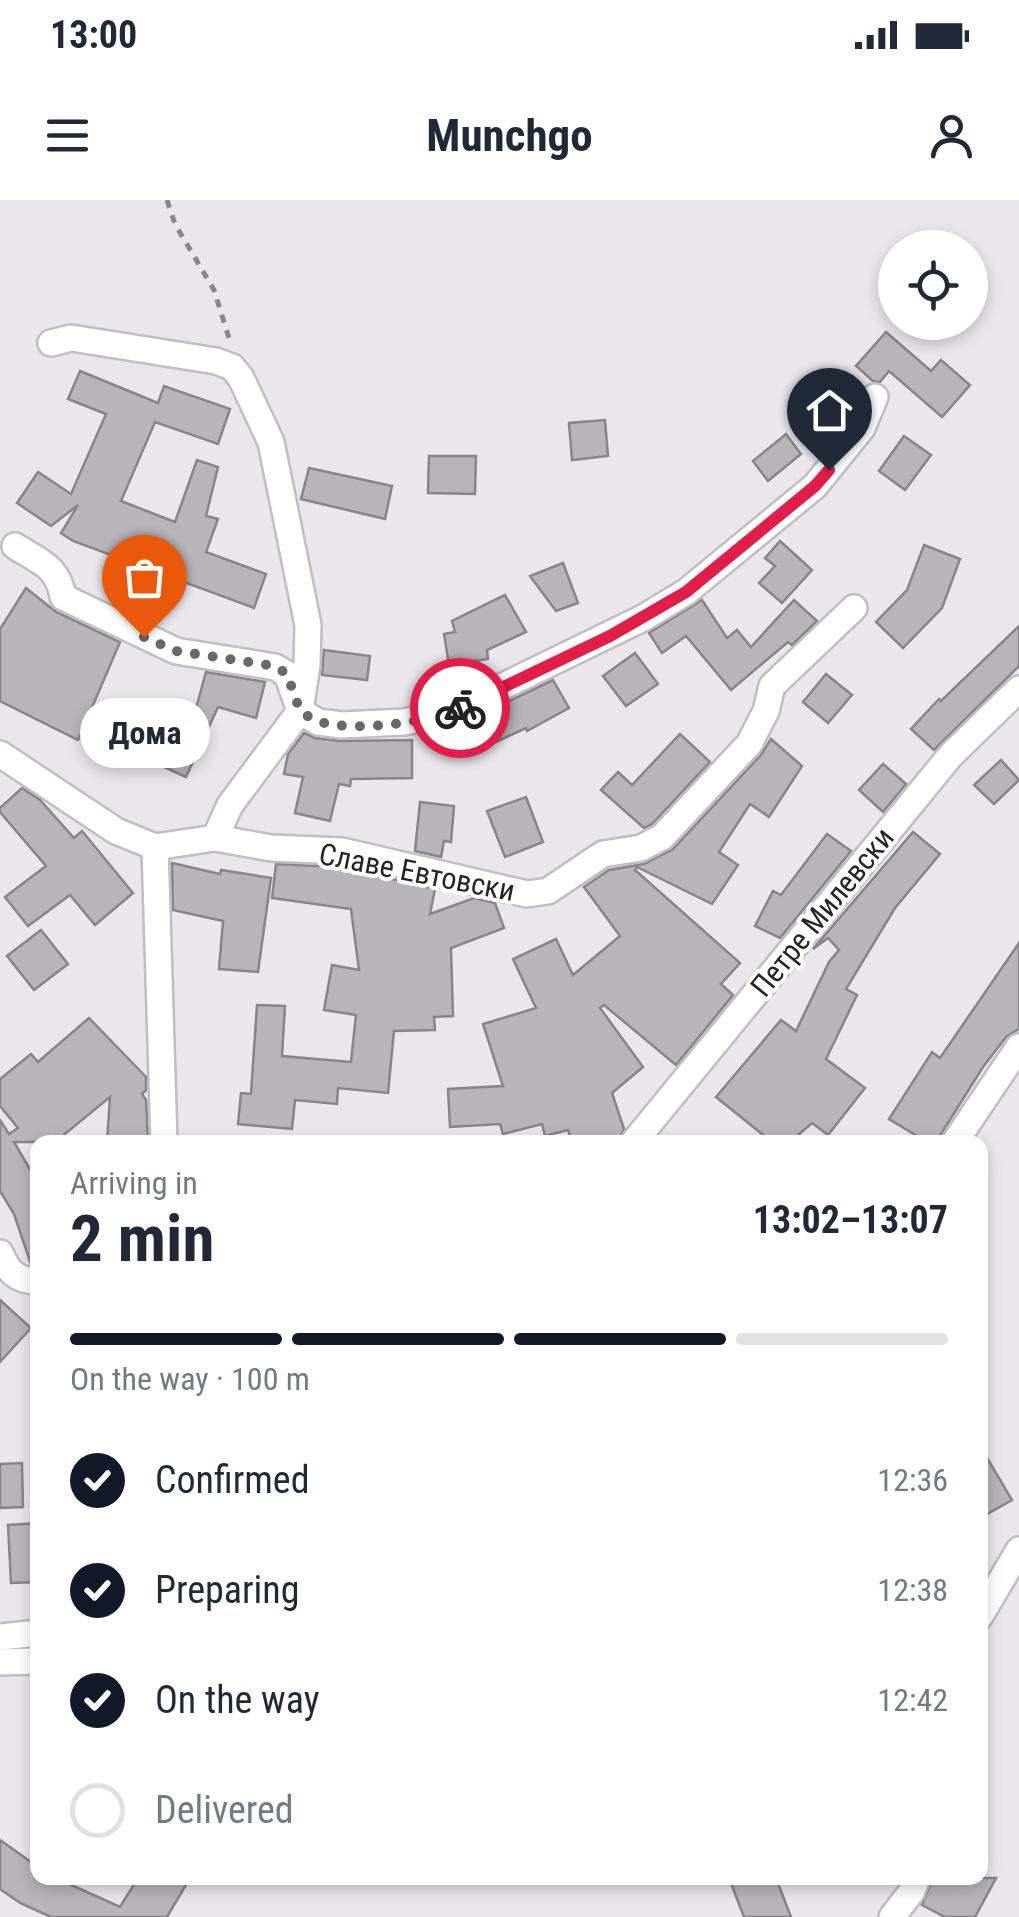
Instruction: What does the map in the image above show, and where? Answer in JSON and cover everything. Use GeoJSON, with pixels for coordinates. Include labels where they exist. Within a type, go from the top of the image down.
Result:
{"type":"FeatureCollection","features":[{"type":"Feature","properties":{"kind":"street"},"geometry":{"type":"LineString","coordinates":[[51,343],[70,338],[216,361],[232,367],[241,378],[270,442],[308,625],[307,665],[300,711],[230,805],[215,838]]}},
{"type":"Feature","properties":{"kind":"street"},"geometry":{"type":"LineString","coordinates":[[14,546],[55,572],[63,598],[82,608],[176,651],[275,666],[287,674],[300,711],[318,722],[404,722],[448,714],[643,618],[686,592],[815,486],[862,428],[875,396]]}},
{"type":"Feature","properties":{"kind":"street","name":"Славе Евтовски"},"geometry":{"type":"LineString","coordinates":[[156,847],[215,838],[272,848],[342,851],[527,894],[548,891],[604,854],[642,848],[662,837],[749,744],[766,711],[772,686],[854,608]]}},
{"type":"Feature","properties":{"kind":"street","name":"Петре Милевски"},"geometry":{"type":"LineString","coordinates":[[640,1135],[951,755],[1019,689]]}},
{"type":"Feature","properties":{"kind":"street"},"geometry":{"type":"LineString","coordinates":[[0,754],[116,831],[156,847],[164,1135]]}},
{"type":"Feature","properties":{"kind":"street"},"geometry":{"type":"LineString","coordinates":[[960,1135],[1019,1047]]}},
{"type":"Feature","properties":{"kind":"street"},"geometry":{"type":"LineString","coordinates":[[0,1252],[14,1276],[30,1281]]}},
{"type":"Feature","properties":{"kind":"street"},"geometry":{"type":"LineString","coordinates":[[988,1602],[1019,1550]]}},
{"type":"Feature","properties":{"kind":"street"},"geometry":{"type":"LineString","coordinates":[[0,1637],[30,1633]]}},
{"type":"Feature","properties":{"kind":"street"},"geometry":{"type":"LineString","coordinates":[[0,1662],[30,1661]]}},
{"type":"Feature","properties":{"kind":"street"},"geometry":{"type":"LineString","coordinates":[[892,1917],[914,1885]]}},
{"type":"Feature","properties":{"kind":"path"},"geometry":{"type":"LineString","coordinates":[[167,200],[175,224],[214,290],[241,378]]}},
{"type":"Feature","properties":{"kind":"building"},"geometry":{"type":"Polygon","coordinates":[[[879,340],[895,340],[931,371],[941,360],[970,385],[942,417],[889,371],[880,382],[873,381],[856,366],[879,340]]]}},
{"type":"Feature","properties":{"kind":"building"},"geometry":{"type":"Polygon","coordinates":[[[80,371],[158,403],[164,386],[230,409],[218,444],[155,422],[121,501],[175,522],[197,460],[218,467],[206,516],[218,519],[206,552],[266,574],[254,608],[73,541],[61,533],[78,505],[51,526],[17,503],[38,472],[71,494],[106,414],[68,399],[80,371]]]}},
{"type":"Feature","properties":{"kind":"building"},"geometry":{"type":"Polygon","coordinates":[[[605,420],[608,456],[572,460],[569,423],[605,420]]]}},
{"type":"Feature","properties":{"kind":"building"},"geometry":{"type":"Polygon","coordinates":[[[786,434],[801,454],[768,481],[753,461],[786,434]]]}},
{"type":"Feature","properties":{"kind":"building"},"geometry":{"type":"Polygon","coordinates":[[[904,436],[931,455],[905,490],[879,471],[904,436]]]}},
{"type":"Feature","properties":{"kind":"building"},"geometry":{"type":"Polygon","coordinates":[[[429,456],[476,456],[475,494],[428,493],[429,456]]]}},
{"type":"Feature","properties":{"kind":"building"},"geometry":{"type":"Polygon","coordinates":[[[309,468],[392,486],[385,519],[301,499],[309,468]]]}},
{"type":"Feature","properties":{"kind":"building"},"geometry":{"type":"Polygon","coordinates":[[[780,541],[812,570],[782,603],[759,583],[775,566],[765,558],[780,541]]]}},
{"type":"Feature","properties":{"kind":"building"},"geometry":{"type":"Polygon","coordinates":[[[924,545],[960,559],[942,608],[903,648],[876,622],[907,590],[924,545]]]}},
{"type":"Feature","properties":{"kind":"building"},"geometry":{"type":"Polygon","coordinates":[[[563,563],[578,603],[556,611],[530,576],[563,563]]]}},
{"type":"Feature","properties":{"kind":"building"},"geometry":{"type":"Polygon","coordinates":[[[26,588],[56,612],[120,642],[78,740],[0,701],[0,629],[26,588]]]}},
{"type":"Feature","properties":{"kind":"building"},"geometry":{"type":"Polygon","coordinates":[[[505,595],[526,632],[487,650],[488,659],[449,665],[444,634],[455,632],[452,621],[505,595]]]}},
{"type":"Feature","properties":{"kind":"building"},"geometry":{"type":"Polygon","coordinates":[[[702,600],[727,638],[737,630],[751,647],[794,600],[817,621],[792,645],[788,642],[731,690],[686,636],[662,653],[649,633],[702,600]]]}},
{"type":"Feature","properties":{"kind":"building"},"geometry":{"type":"Polygon","coordinates":[[[1019,626],[1019,666],[934,750],[911,729],[1019,626]]]}},
{"type":"Feature","properties":{"kind":"building"},"geometry":{"type":"Polygon","coordinates":[[[324,650],[370,656],[367,680],[322,675],[324,650]]]}},
{"type":"Feature","properties":{"kind":"building"},"geometry":{"type":"Polygon","coordinates":[[[635,653],[658,684],[626,706],[603,676],[635,653]]]}},
{"type":"Feature","properties":{"kind":"building"},"geometry":{"type":"Polygon","coordinates":[[[206,672],[265,682],[256,718],[218,707],[186,777],[131,752],[148,716],[189,734],[206,672]]]}},
{"type":"Feature","properties":{"kind":"building"},"geometry":{"type":"Polygon","coordinates":[[[826,674],[852,695],[828,723],[803,702],[826,674]]]}},
{"type":"Feature","properties":{"kind":"building"},"geometry":{"type":"Polygon","coordinates":[[[553,680],[569,708],[527,731],[526,728],[479,750],[466,722],[553,680]]]}},
{"type":"Feature","properties":{"kind":"building"},"geometry":{"type":"Polygon","coordinates":[[[304,733],[340,741],[412,740],[412,778],[351,779],[350,786],[339,784],[330,821],[295,813],[303,777],[284,774],[288,754],[304,733]]]}},
{"type":"Feature","properties":{"kind":"building"},"geometry":{"type":"Polygon","coordinates":[[[680,734],[710,762],[644,828],[601,790],[618,772],[632,785],[680,734]]]}},
{"type":"Feature","properties":{"kind":"building"},"geometry":{"type":"Polygon","coordinates":[[[771,739],[802,766],[769,817],[750,804],[719,852],[738,865],[712,904],[637,867],[635,870],[740,963],[721,984],[733,995],[676,1065],[604,1005],[600,1008],[643,1067],[612,1093],[624,1129],[621,1135],[570,1135],[568,1130],[545,1135],[542,1124],[503,1134],[500,1124],[450,1127],[448,1089],[503,1086],[483,1024],[536,1008],[513,959],[556,939],[573,975],[620,936],[584,887],[609,870],[644,864],[673,849],[761,755],[771,739]]]}},
{"type":"Feature","properties":{"kind":"building"},"geometry":{"type":"Polygon","coordinates":[[[1001,760],[1019,780],[994,804],[974,785],[1001,760]]]}},
{"type":"Feature","properties":{"kind":"building"},"geometry":{"type":"Polygon","coordinates":[[[883,764],[906,784],[883,812],[859,790],[883,764]]]}},
{"type":"Feature","properties":{"kind":"building"},"geometry":{"type":"Polygon","coordinates":[[[22,788],[40,800],[74,838],[82,831],[133,893],[95,925],[70,895],[28,926],[5,897],[46,866],[0,812],[22,788]]]}},
{"type":"Feature","properties":{"kind":"building"},"geometry":{"type":"Polygon","coordinates":[[[526,797],[543,842],[505,857],[487,811],[526,797]]]}},
{"type":"Feature","properties":{"kind":"building"},"geometry":{"type":"Polygon","coordinates":[[[420,802],[454,806],[451,842],[444,841],[441,857],[415,851],[420,802]]]}},
{"type":"Feature","properties":{"kind":"building"},"geometry":{"type":"Polygon","coordinates":[[[913,832],[940,854],[895,908],[846,989],[857,995],[826,1059],[865,1088],[828,1135],[812,1123],[798,1135],[763,1135],[716,1097],[781,1020],[796,1031],[829,962],[839,950],[828,938],[813,949],[913,832]]]}},
{"type":"Feature","properties":{"kind":"building"},"geometry":{"type":"Polygon","coordinates":[[[827,834],[851,851],[780,938],[755,926],[773,891],[781,895],[827,834]]]}},
{"type":"Feature","properties":{"kind":"building"},"geometry":{"type":"Polygon","coordinates":[[[172,863],[220,874],[221,870],[271,878],[258,972],[219,969],[223,921],[173,910],[172,863]]]}},
{"type":"Feature","properties":{"kind":"building"},"geometry":{"type":"Polygon","coordinates":[[[276,864],[340,867],[435,889],[430,914],[474,898],[495,903],[504,928],[451,948],[453,1016],[434,1017],[435,1030],[394,1031],[388,1093],[338,1088],[337,1104],[295,1100],[292,1129],[238,1124],[241,1093],[251,1094],[257,1005],[285,1006],[282,1056],[351,1062],[356,1015],[324,1010],[332,965],[359,970],[351,909],[272,898],[276,864]]]}},
{"type":"Feature","properties":{"kind":"building"},"geometry":{"type":"Polygon","coordinates":[[[41,930],[68,964],[34,990],[7,956],[41,930]]]}},
{"type":"Feature","properties":{"kind":"building"},"geometry":{"type":"Polygon","coordinates":[[[1019,943],[1019,1029],[1006,1037],[983,1067],[940,1135],[915,1135],[889,1119],[932,1052],[940,1058],[1019,943]]]}},
{"type":"Feature","properties":{"kind":"building"},"geometry":{"type":"Polygon","coordinates":[[[89,1018],[146,1077],[142,1094],[146,1100],[148,1135],[107,1135],[110,1097],[64,1135],[30,1135],[30,1142],[14,1142],[30,1169],[30,1261],[14,1214],[0,1191],[0,1120],[9,1134],[18,1128],[0,1106],[0,1079],[31,1054],[38,1062],[89,1018]]]}},
{"type":"Feature","properties":{"kind":"building"},"geometry":{"type":"Polygon","coordinates":[[[0,1300],[30,1329],[0,1362],[0,1300]]]}},
{"type":"Feature","properties":{"kind":"building"},"geometry":{"type":"Polygon","coordinates":[[[988,1460],[1012,1500],[988,1514],[988,1460]]]}},
{"type":"Feature","properties":{"kind":"building"},"geometry":{"type":"Polygon","coordinates":[[[22,1463],[23,1507],[0,1508],[0,1464],[22,1463]]]}},
{"type":"Feature","properties":{"kind":"building"},"geometry":{"type":"Polygon","coordinates":[[[30,1524],[30,1582],[11,1583],[8,1525],[30,1524]]]}},
{"type":"Feature","properties":{"kind":"building"},"geometry":{"type":"Polygon","coordinates":[[[0,1840],[30,1861],[30,1885],[71,1885],[120,1907],[134,1885],[186,1885],[167,1917],[51,1917],[0,1889],[0,1840]]]}},
{"type":"Feature","properties":{"kind":"building"},"geometry":{"type":"Polygon","coordinates":[[[988,1878],[996,1878],[975,1917],[945,1917],[922,1905],[930,1885],[988,1885],[988,1878]]]}},
{"type":"Feature","properties":{"kind":"building"},"geometry":{"type":"Polygon","coordinates":[[[732,1885],[779,1885],[791,1917],[744,1917],[732,1885]]]}},
{"type":"Feature","properties":{"kind":"way so far"},"geometry":{"type":"LineString","coordinates":[[144,637],[176,651],[275,666],[287,674],[300,711],[318,722],[404,722],[460,708]]}},
{"type":"Feature","properties":{"kind":"place","name":"Дома"},"geometry":{"type":"Point","coordinates":[144,637]}},
{"type":"Feature","properties":{"kind":"route"},"geometry":{"type":"LineString","coordinates":[[460,708],[610,636],[686,592],[815,486],[829,470]]}}]}
